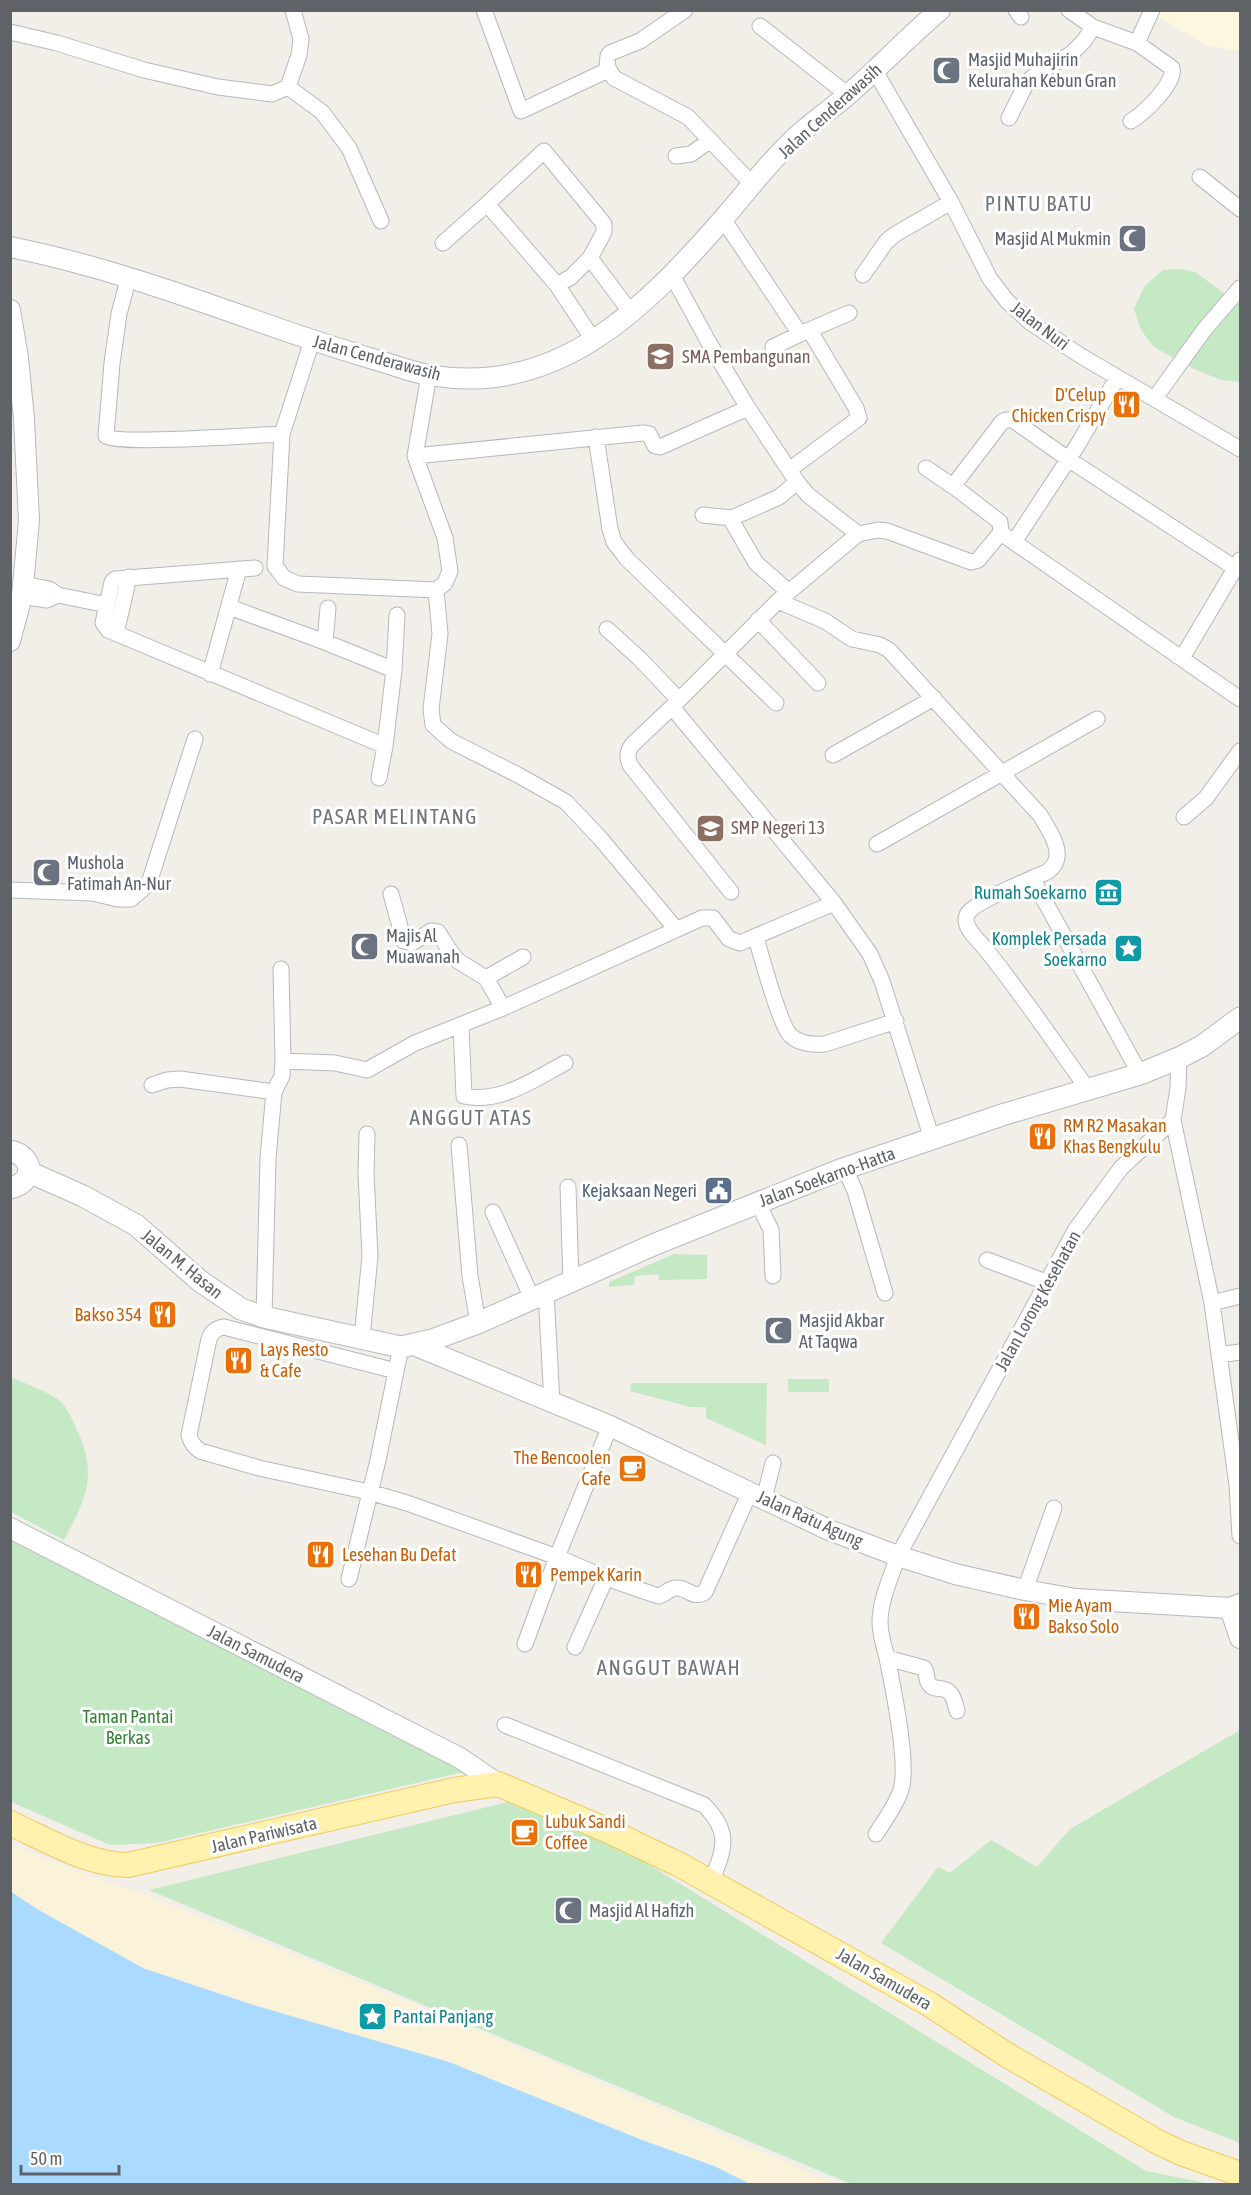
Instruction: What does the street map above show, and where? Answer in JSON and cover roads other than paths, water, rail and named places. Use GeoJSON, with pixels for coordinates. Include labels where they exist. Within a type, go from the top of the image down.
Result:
{"type":"FeatureCollection","features":[{"type":"Feature","properties":{"kind":"main road","name":"Jalan Soekarno-Hatta"},"geometry":{"type":"LineString","coordinates":[[407,1346],[478,1323],[571,1281],[845,1169],[1087,1088],[1140,1074],[1202,1046],[1240,1018]]}},
{"type":"Feature","properties":{"kind":"main road"},"geometry":{"type":"LineString","coordinates":[[10,1151],[18,1152],[24,1157],[29,1173],[25,1181],[10,1188]]}},
{"type":"Feature","properties":{"kind":"main road","name":"Jalan M. Hasan"},"geometry":{"type":"LineString","coordinates":[[29,1173],[91,1201],[136,1225],[220,1296],[241,1309],[264,1317],[407,1346]]}},
{"type":"Feature","properties":{"kind":"main road","name":"Jalan Pariwisata"},"geometry":{"type":"LineString","coordinates":[[10,1823],[91,1858],[114,1865],[128,1865],[454,1790],[498,1784],[522,1792]]}},
{"type":"Feature","properties":{"kind":"main road","name":"Jalan Samudera"},"geometry":{"type":"LineString","coordinates":[[522,1792],[619,1836],[711,1882],[920,1999],[1007,2055],[1156,2141],[1181,2153],[1240,2174]]}},
{"type":"Feature","properties":{"kind":"street"},"geometry":{"type":"LineString","coordinates":[[10,32],[57,43],[144,70],[218,87],[272,94],[288,87],[298,55],[301,39],[292,10]]}},
{"type":"Feature","properties":{"kind":"street"},"geometry":{"type":"LineString","coordinates":[[484,10],[521,111],[608,70]]}},
{"type":"Feature","properties":{"kind":"street"},"geometry":{"type":"LineString","coordinates":[[685,10],[640,41],[610,53],[607,60],[608,70],[619,81],[688,117],[752,184]]}},
{"type":"Feature","properties":{"kind":"street"},"geometry":{"type":"LineString","coordinates":[[1069,10],[1093,27],[1137,43],[1172,68],[1173,74],[1153,103],[1143,114],[1131,121]]}},
{"type":"Feature","properties":{"kind":"street"},"geometry":{"type":"LineString","coordinates":[[1137,43],[1152,10]]}},
{"type":"Feature","properties":{"kind":"street","name":"Jalan Cenderawasih"},"geometry":{"type":"LineString","coordinates":[[10,247],[129,276],[312,341],[422,373],[461,379],[533,369],[564,357],[594,341],[632,314],[672,275],[792,141],[848,96],[936,12]]}},
{"type":"Feature","properties":{"kind":"street"},"geometry":{"type":"LineString","coordinates":[[760,26],[848,96]]}},
{"type":"Feature","properties":{"kind":"street"},"geometry":{"type":"LineString","coordinates":[[1009,118],[1027,82],[1039,72],[1071,54],[1084,41],[1093,27]]}},
{"type":"Feature","properties":{"kind":"street","name":"Jalan Nuri"},"geometry":{"type":"LineString","coordinates":[[875,71],[951,202],[990,279],[1007,301],[1031,323],[1117,378],[1240,448]]}},
{"type":"Feature","properties":{"kind":"street"},"geometry":{"type":"LineString","coordinates":[[288,87],[322,112],[349,148],[381,221]]}},
{"type":"Feature","properties":{"kind":"street"},"geometry":{"type":"LineString","coordinates":[[676,156],[691,154],[709,141]]}},
{"type":"Feature","properties":{"kind":"street"},"geometry":{"type":"LineString","coordinates":[[443,243],[544,151],[604,225],[604,232],[590,258],[572,277],[557,285]]}},
{"type":"Feature","properties":{"kind":"street"},"geometry":{"type":"LineString","coordinates":[[1200,177],[1240,210]]}},
{"type":"Feature","properties":{"kind":"street"},"geometry":{"type":"LineString","coordinates":[[863,275],[886,242],[894,235],[951,202]]}},
{"type":"Feature","properties":{"kind":"street"},"geometry":{"type":"LineString","coordinates":[[488,204],[557,285],[594,341]]}},
{"type":"Feature","properties":{"kind":"street"},"geometry":{"type":"LineString","coordinates":[[703,515],[730,518],[771,501],[793,476],[859,418],[856,408],[805,333],[723,219]]}},
{"type":"Feature","properties":{"kind":"street"},"geometry":{"type":"LineString","coordinates":[[590,258],[632,314]]}},
{"type":"Feature","properties":{"kind":"street"},"geometry":{"type":"LineString","coordinates":[[672,275],[748,408],[793,476],[808,495],[858,534]]}},
{"type":"Feature","properties":{"kind":"street"},"geometry":{"type":"LineString","coordinates":[[129,276],[119,314],[106,436],[111,440],[147,440],[282,434]]}},
{"type":"Feature","properties":{"kind":"street"},"geometry":{"type":"LineString","coordinates":[[1155,398],[1209,324],[1240,288]]}},
{"type":"Feature","properties":{"kind":"street"},"geometry":{"type":"LineString","coordinates":[[10,310],[19,369],[17,448],[28,521],[22,590],[10,641]]}},
{"type":"Feature","properties":{"kind":"street"},"geometry":{"type":"LineString","coordinates":[[773,347],[849,313]]}},
{"type":"Feature","properties":{"kind":"street"},"geometry":{"type":"LineString","coordinates":[[312,341],[282,434],[276,566],[284,578],[298,584],[444,581]]}},
{"type":"Feature","properties":{"kind":"street"},"geometry":{"type":"LineString","coordinates":[[422,373],[415,456],[443,530],[444,581],[431,720],[443,736],[566,802],[600,838],[676,929]]}},
{"type":"Feature","properties":{"kind":"street"},"geometry":{"type":"LineString","coordinates":[[1008,539],[1068,459],[1117,378]]}},
{"type":"Feature","properties":{"kind":"street"},"geometry":{"type":"LineString","coordinates":[[415,456],[647,433],[655,446],[666,446],[748,408]]}},
{"type":"Feature","properties":{"kind":"street"},"geometry":{"type":"LineString","coordinates":[[953,486],[1006,420],[1013,420],[1068,459],[1238,564],[1182,658]]}},
{"type":"Feature","properties":{"kind":"street"},"geometry":{"type":"LineString","coordinates":[[596,437],[614,542],[627,559],[776,703]]}},
{"type":"Feature","properties":{"kind":"street"},"geometry":{"type":"LineString","coordinates":[[926,468],[1000,522],[1008,539]]}},
{"type":"Feature","properties":{"kind":"street"},"geometry":{"type":"LineString","coordinates":[[730,518],[756,563],[783,596],[852,639],[880,645],[898,658],[1034,808],[1057,845],[1058,854],[1055,865],[1047,872],[974,908],[967,913],[967,925],[1087,1088]]}},
{"type":"Feature","properties":{"kind":"street"},"geometry":{"type":"LineString","coordinates":[[731,892],[627,759],[632,745],[726,655],[758,620],[783,596],[858,534],[878,530],[887,531],[971,562],[978,560],[996,537],[1008,539],[1240,699]]}},
{"type":"Feature","properties":{"kind":"street"},"geometry":{"type":"LineString","coordinates":[[210,674],[229,607],[247,569],[129,577],[115,579],[112,582],[103,623],[106,629],[210,674],[385,746]]}},
{"type":"Feature","properties":{"kind":"street"},"geometry":{"type":"LineString","coordinates":[[116,633],[129,577]]}},
{"type":"Feature","properties":{"kind":"street"},"geometry":{"type":"LineString","coordinates":[[22,590],[47,600],[58,595],[107,605]]}},
{"type":"Feature","properties":{"kind":"street"},"geometry":{"type":"LineString","coordinates":[[229,607],[394,670]]}},
{"type":"Feature","properties":{"kind":"street"},"geometry":{"type":"LineString","coordinates":[[325,642],[328,608]]}},
{"type":"Feature","properties":{"kind":"street"},"geometry":{"type":"LineString","coordinates":[[379,778],[394,670],[397,615]]}},
{"type":"Feature","properties":{"kind":"street"},"geometry":{"type":"LineString","coordinates":[[758,620],[818,683]]}},
{"type":"Feature","properties":{"kind":"street"},"geometry":{"type":"LineString","coordinates":[[607,629],[640,659],[676,703],[858,936],[878,971],[896,1021],[932,1139]]}},
{"type":"Feature","properties":{"kind":"street"},"geometry":{"type":"LineString","coordinates":[[833,755],[934,698]]}},
{"type":"Feature","properties":{"kind":"street"},"geometry":{"type":"LineString","coordinates":[[877,844],[1097,719]]}},
{"type":"Feature","properties":{"kind":"street"},"geometry":{"type":"LineString","coordinates":[[10,890],[92,893],[118,899],[131,899],[138,894],[150,880],[195,739]]}},
{"type":"Feature","properties":{"kind":"street"},"geometry":{"type":"LineString","coordinates":[[1184,817],[1206,798],[1240,751]]}},
{"type":"Feature","properties":{"kind":"street"},"geometry":{"type":"LineString","coordinates":[[1032,878],[1140,1074]]}},
{"type":"Feature","properties":{"kind":"street"},"geometry":{"type":"LineString","coordinates":[[391,894],[404,941],[412,943],[431,931],[438,932],[458,961],[486,978],[503,1008]]}},
{"type":"Feature","properties":{"kind":"street"},"geometry":{"type":"LineString","coordinates":[[283,1060],[335,1063],[367,1070],[415,1043],[503,1008],[702,918],[711,917],[735,943],[745,943],[834,903]]}},
{"type":"Feature","properties":{"kind":"street"},"geometry":{"type":"LineString","coordinates":[[756,938],[786,1030],[800,1042],[814,1045],[825,1044],[896,1021]]}},
{"type":"Feature","properties":{"kind":"street"},"geometry":{"type":"LineString","coordinates":[[486,978],[523,957]]}},
{"type":"Feature","properties":{"kind":"street"},"geometry":{"type":"LineString","coordinates":[[264,1317],[267,1178],[274,1092],[282,1077],[283,1060],[281,969]]}},
{"type":"Feature","properties":{"kind":"street"},"geometry":{"type":"LineString","coordinates":[[461,1026],[464,1096],[494,1096],[511,1091],[565,1063]]}},
{"type":"Feature","properties":{"kind":"street"},"geometry":{"type":"LineString","coordinates":[[1179,1058],[1178,1088],[1173,1120],[1212,1303],[1237,1485],[1240,1536]]}},
{"type":"Feature","properties":{"kind":"street"},"geometry":{"type":"LineString","coordinates":[[153,1085],[167,1080],[180,1079],[274,1092]]}},
{"type":"Feature","properties":{"kind":"street","name":"Jalan Lorong Kesehatan"},"geometry":{"type":"LineString","coordinates":[[876,1834],[897,1799],[902,1778],[901,1741],[881,1638],[880,1619],[881,1606],[898,1556],[1077,1229],[1121,1168],[1173,1120]]}},
{"type":"Feature","properties":{"kind":"street"},"geometry":{"type":"LineString","coordinates":[[362,1338],[370,1256],[366,1174],[367,1134]]}},
{"type":"Feature","properties":{"kind":"street"},"geometry":{"type":"LineString","coordinates":[[459,1145],[470,1276],[478,1323]]}},
{"type":"Feature","properties":{"kind":"street"},"geometry":{"type":"LineString","coordinates":[[845,1169],[855,1191],[885,1293]]}},
{"type":"Feature","properties":{"kind":"street"},"geometry":{"type":"LineString","coordinates":[[568,1186],[571,1281]]}},
{"type":"Feature","properties":{"kind":"street"},"geometry":{"type":"LineString","coordinates":[[758,1203],[771,1230],[773,1276]]}},
{"type":"Feature","properties":{"kind":"street"},"geometry":{"type":"LineString","coordinates":[[493,1212],[539,1295],[552,1403]]}},
{"type":"Feature","properties":{"kind":"street"},"geometry":{"type":"LineString","coordinates":[[987,1260],[1046,1282]]}},
{"type":"Feature","properties":{"kind":"street"},"geometry":{"type":"LineString","coordinates":[[1212,1303],[1240,1296]]}},
{"type":"Feature","properties":{"kind":"street"},"geometry":{"type":"LineString","coordinates":[[396,1371],[224,1328],[214,1331],[209,1339],[189,1435],[194,1446],[201,1451],[369,1492],[452,1518],[658,1596],[667,1594],[673,1588],[693,1594],[703,1594],[773,1463]]}},
{"type":"Feature","properties":{"kind":"street"},"geometry":{"type":"LineString","coordinates":[[349,1579],[378,1460],[396,1371],[407,1346]]}},
{"type":"Feature","properties":{"kind":"street","name":"Jalan Ratu Agung"},"geometry":{"type":"LineString","coordinates":[[407,1346],[610,1426],[829,1530],[955,1574],[1076,1599],[1235,1606]]}},
{"type":"Feature","properties":{"kind":"street"},"geometry":{"type":"LineString","coordinates":[[1219,1355],[1240,1352]]}},
{"type":"Feature","properties":{"kind":"street"},"geometry":{"type":"LineString","coordinates":[[525,1644],[610,1426]]}},
{"type":"Feature","properties":{"kind":"street"},"geometry":{"type":"LineString","coordinates":[[1025,1590],[1054,1508]]}},
{"type":"Feature","properties":{"kind":"street","name":"Jalan Samudera"},"geometry":{"type":"LineString","coordinates":[[10,1528],[460,1758],[498,1784]]}},
{"type":"Feature","properties":{"kind":"street"},"geometry":{"type":"LineString","coordinates":[[575,1647],[606,1578]]}},
{"type":"Feature","properties":{"kind":"street"},"geometry":{"type":"LineString","coordinates":[[1235,1606],[1240,1638]]}},
{"type":"Feature","properties":{"kind":"street"},"geometry":{"type":"LineString","coordinates":[[886,1658],[924,1668],[929,1683],[948,1690],[953,1695],[957,1711]]}},
{"type":"Feature","properties":{"kind":"street"},"geometry":{"type":"LineString","coordinates":[[505,1725],[704,1804],[716,1816],[723,1836],[724,1850],[711,1882]]}},
{"type":"Feature","properties":{"kind":"water"},"geometry":{"type":"Polygon","coordinates":[[[10,1891],[37,1909],[143,1968],[257,2006],[449,2062],[642,2140],[714,2166],[750,2184],[11,2184],[10,1891]]]}},
{"type":"Feature","properties":{"kind":"place","name":"Masjid Muhajirin Kelurahan Kebun Gran"},"geometry":{"type":"Point","coordinates":[947,70]}},
{"type":"Feature","properties":{"kind":"place","name":"Masjid Al Mukmin"},"geometry":{"type":"Point","coordinates":[1132,239]}},
{"type":"Feature","properties":{"kind":"place","name":"SMA Pembangunan"},"geometry":{"type":"Point","coordinates":[661,357]}},
{"type":"Feature","properties":{"kind":"place","name":"D'Celup Chicken Crispy"},"geometry":{"type":"Point","coordinates":[1127,405]}},
{"type":"Feature","properties":{"kind":"place","name":"SMP Negeri 13"},"geometry":{"type":"Point","coordinates":[710,828]}},
{"type":"Feature","properties":{"kind":"place","name":"Mushola Fatimah An-Nur"},"geometry":{"type":"Point","coordinates":[46,873]}},
{"type":"Feature","properties":{"kind":"place","name":"Rumah Soekarno"},"geometry":{"type":"Point","coordinates":[1108,893]}},
{"type":"Feature","properties":{"kind":"place","name":"Majis Al Muawanah"},"geometry":{"type":"Point","coordinates":[365,946]}},
{"type":"Feature","properties":{"kind":"place","name":"Komplek Persada Soekarno"},"geometry":{"type":"Point","coordinates":[1128,949]}},
{"type":"Feature","properties":{"kind":"place","name":"RM R2 Masakan Khas Bengkulu"},"geometry":{"type":"Point","coordinates":[1042,1136]}},
{"type":"Feature","properties":{"kind":"place","name":"Kejaksaan Negeri"},"geometry":{"type":"Point","coordinates":[718,1191]}},
{"type":"Feature","properties":{"kind":"place","name":"Bakso 354"},"geometry":{"type":"Point","coordinates":[163,1315]}},
{"type":"Feature","properties":{"kind":"place","name":"Masjid Akbar At Taqwa"},"geometry":{"type":"Point","coordinates":[778,1331]}},
{"type":"Feature","properties":{"kind":"place","name":"Lays Resto & Cafe"},"geometry":{"type":"Point","coordinates":[239,1360]}},
{"type":"Feature","properties":{"kind":"place","name":"The Bencoolen Cafe"},"geometry":{"type":"Point","coordinates":[632,1468]}},
{"type":"Feature","properties":{"kind":"place","name":"Lesehan Bu Defat"},"geometry":{"type":"Point","coordinates":[321,1555]}},
{"type":"Feature","properties":{"kind":"place","name":"Pempek Karin"},"geometry":{"type":"Point","coordinates":[529,1575]}},
{"type":"Feature","properties":{"kind":"place","name":"Mie Ayam Bakso Solo"},"geometry":{"type":"Point","coordinates":[1027,1616]}},
{"type":"Feature","properties":{"kind":"place","name":"Lubuk Sandi Coffee"},"geometry":{"type":"Point","coordinates":[524,1832]}},
{"type":"Feature","properties":{"kind":"place","name":"Masjid Al Hafizh"},"geometry":{"type":"Point","coordinates":[568,1911]}},
{"type":"Feature","properties":{"kind":"place","name":"Pantai Panjang"},"geometry":{"type":"Point","coordinates":[372,2017]}},
{"type":"Feature","properties":{"kind":"district","name":"PINTU BATU"},"geometry":{"type":"Point","coordinates":[1039,204]}},
{"type":"Feature","properties":{"kind":"district","name":"PASAR MELINTANG"},"geometry":{"type":"Point","coordinates":[395,817]}},
{"type":"Feature","properties":{"kind":"district","name":"ANGGUT ATAS"},"geometry":{"type":"Point","coordinates":[471,1118]}},
{"type":"Feature","properties":{"kind":"district","name":"ANGGUT BAWAH"},"geometry":{"type":"Point","coordinates":[669,1668]}},
{"type":"Feature","properties":{"kind":"park label","name":"Taman Pantai Berkas"},"geometry":{"type":"Point","coordinates":[128,1727]}}]}
